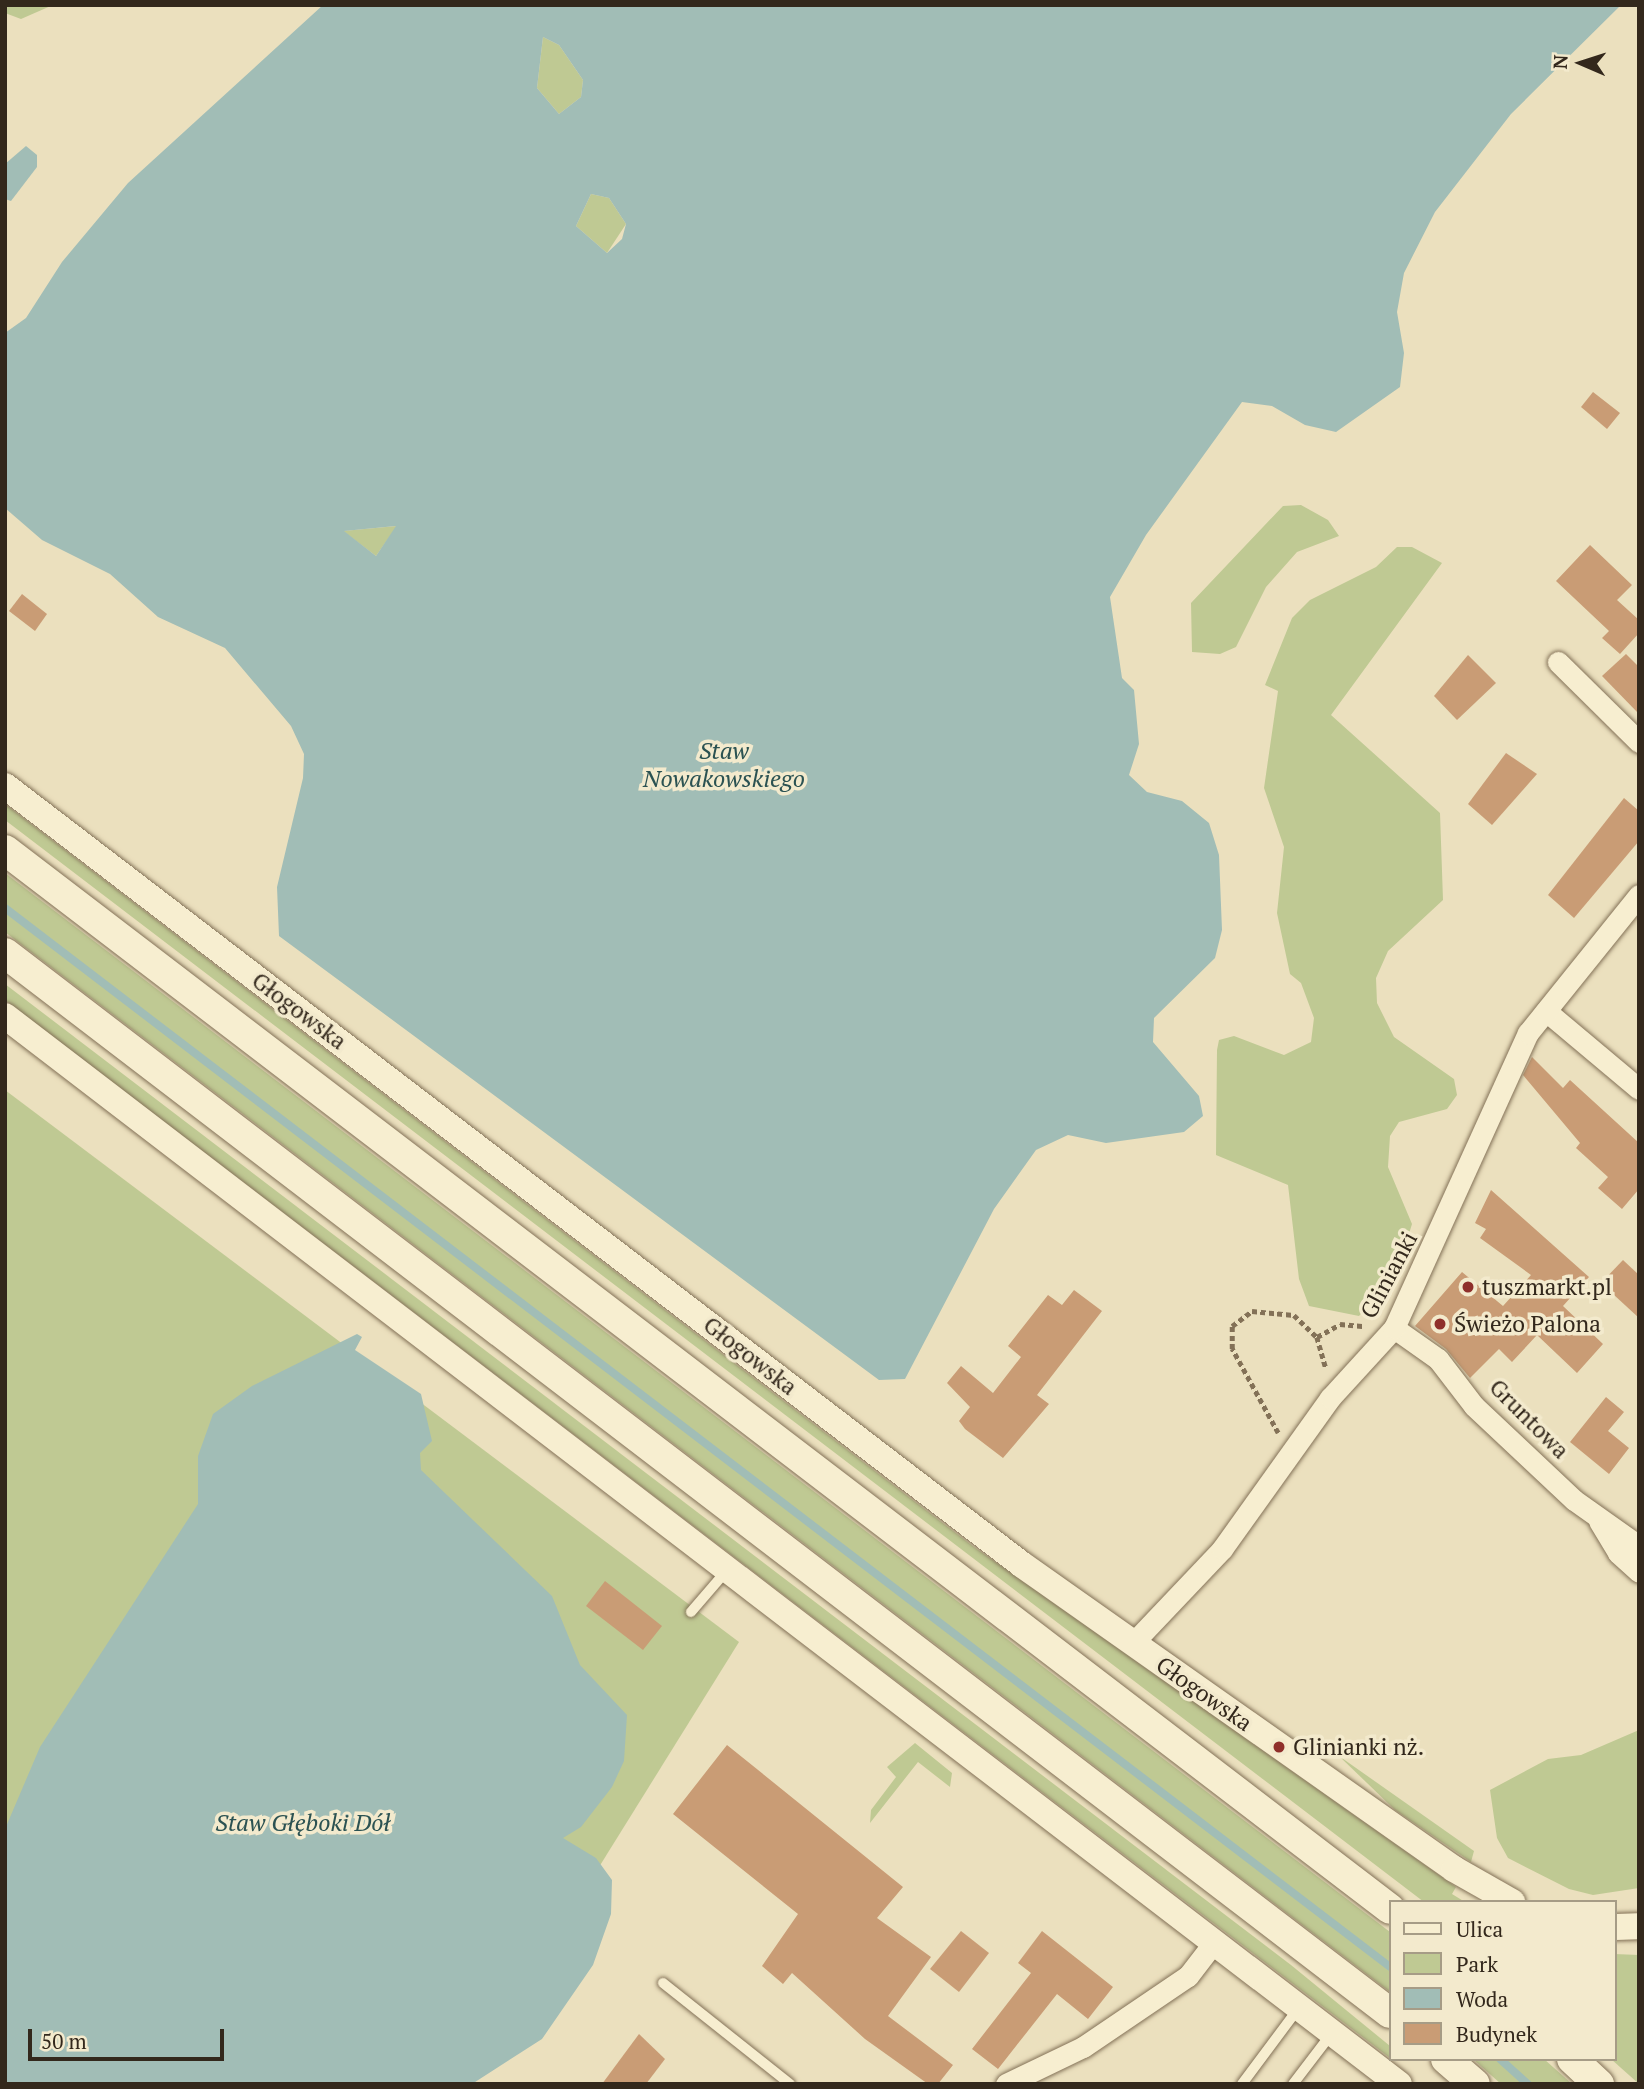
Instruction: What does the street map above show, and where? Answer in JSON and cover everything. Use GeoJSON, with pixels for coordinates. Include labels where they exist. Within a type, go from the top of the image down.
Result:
{"type":"FeatureCollection","features":[{"type":"Feature","properties":{"kind":"main road","name":"Głogowska"},"geometry":{"type":"LineString","coordinates":[[5,850],[1388,1907]]}},
{"type":"Feature","properties":{"kind":"main road"},"geometry":{"type":"LineString","coordinates":[[5,953],[1388,2011]]}},
{"type":"Feature","properties":{"kind":"main road"},"geometry":{"type":"LineString","coordinates":[[1448,2061],[1475,2084]]}},
{"type":"Feature","properties":{"kind":"main road"},"geometry":{"type":"LineString","coordinates":[[1574,2061],[1599,2084]]}},
{"type":"Feature","properties":{"kind":"street"},"geometry":{"type":"LineString","coordinates":[[1558,662],[1639,742]]}},
{"type":"Feature","properties":{"kind":"street","name":"Głogowska"},"geometry":{"type":"LineString","coordinates":[[5,786],[1132,1644],[1454,1869],[1508,1900]]}},
{"type":"Feature","properties":{"kind":"street","name":"Glinianki"},"geometry":{"type":"LineString","coordinates":[[1132,1644],[1222,1549],[1330,1398],[1394,1328],[1528,1034],[1639,895]]}},
{"type":"Feature","properties":{"kind":"street"},"geometry":{"type":"LineString","coordinates":[[1546,1012],[1639,1089]]}},
{"type":"Feature","properties":{"kind":"street"},"geometry":{"type":"LineString","coordinates":[[5,1016],[1399,2084]]}},
{"type":"Feature","properties":{"kind":"street","name":"Gruntowa"},"geometry":{"type":"LineString","coordinates":[[1394,1328],[1438,1359],[1474,1406],[1599,1519],[1639,1546]]}},
{"type":"Feature","properties":{"kind":"street","name":"Gruntowa"},"geometry":{"type":"LineString","coordinates":[[1599,1519],[1618,1553],[1639,1572]]}},
{"type":"Feature","properties":{"kind":"street"},"geometry":{"type":"LineString","coordinates":[[1616,1927],[1639,1927]]}},
{"type":"Feature","properties":{"kind":"street"},"geometry":{"type":"LineString","coordinates":[[1006,2084],[1083,2047],[1188,1976],[1214,1941]]}},
{"type":"Feature","properties":{"kind":"lane"},"geometry":{"type":"LineString","coordinates":[[691,1612],[728,1569]]}},
{"type":"Feature","properties":{"kind":"lane"},"geometry":{"type":"LineString","coordinates":[[663,1983],[790,2084]]}},
{"type":"Feature","properties":{"kind":"lane"},"geometry":{"type":"LineString","coordinates":[[1242,2084],[1299,2006]]}},
{"type":"Feature","properties":{"kind":"lane"},"geometry":{"type":"LineString","coordinates":[[1293,2084],[1333,2032]]}},
{"type":"Feature","properties":{"kind":"path"},"geometry":{"type":"LineString","coordinates":[[1288,1456],[1232,1349],[1232,1326],[1252,1311],[1281,1311],[1317,1337],[1330,1398]]}},
{"type":"Feature","properties":{"kind":"path"},"geometry":{"type":"LineString","coordinates":[[1317,1337],[1340,1324],[1394,1328]]}},
{"type":"Feature","properties":{"kind":"green space"},"geometry":{"type":"Polygon","coordinates":[[[5,5],[53,5],[21,19],[5,13],[5,5]]]}},
{"type":"Feature","properties":{"kind":"green space"},"geometry":{"type":"Polygon","coordinates":[[[543,37],[559,45],[583,80],[581,97],[559,114],[537,88],[543,37]]]}},
{"type":"Feature","properties":{"kind":"green space"},"geometry":{"type":"Polygon","coordinates":[[[591,194],[609,198],[626,224],[607,253],[576,226],[591,194]]]}},
{"type":"Feature","properties":{"kind":"green space"},"geometry":{"type":"Polygon","coordinates":[[[1301,505],[1328,520],[1339,536],[1297,552],[1266,587],[1236,647],[1220,654],[1192,652],[1191,603],[1283,506],[1301,505]]]}},
{"type":"Feature","properties":{"kind":"green space"},"geometry":{"type":"Polygon","coordinates":[[[397,526],[376,556],[343,531],[397,526]]]}},
{"type":"Feature","properties":{"kind":"green space"},"geometry":{"type":"Polygon","coordinates":[[[1397,547],[1412,547],[1442,563],[1331,715],[1440,813],[1443,900],[1388,951],[1376,978],[1377,1003],[1394,1037],[1454,1079],[1457,1095],[1447,1109],[1399,1122],[1390,1136],[1388,1167],[1412,1224],[1396,1275],[1359,1316],[1309,1306],[1299,1279],[1288,1185],[1216,1155],[1217,1050],[1219,1040],[1234,1036],[1284,1055],[1311,1042],[1314,1018],[1301,983],[1290,974],[1277,913],[1284,847],[1264,788],[1278,691],[1265,685],[1292,618],[1310,600],[1376,567],[1397,547]]]}},
{"type":"Feature","properties":{"kind":"green space"},"geometry":{"type":"Polygon","coordinates":[[[5,804],[974,1547],[1456,1887],[1452,1894],[1462,1900],[1421,1900],[5,820],[5,804]]]}},
{"type":"Feature","properties":{"kind":"green space"},"geometry":{"type":"Polygon","coordinates":[[[5,873],[1388,1930],[1388,1990],[5,932],[5,873]]]}},
{"type":"Feature","properties":{"kind":"green space"},"geometry":{"type":"Polygon","coordinates":[[[5,984],[1291,1965],[1388,2044],[1388,2056],[5,1000],[5,984]]]}},
{"type":"Feature","properties":{"kind":"green space","name":"Staw Głęboki Dół"},"geometry":{"type":"Polygon","coordinates":[[[5,1090],[739,1642],[464,2084],[5,2084],[5,1090]]]}},
{"type":"Feature","properties":{"kind":"green space"},"geometry":{"type":"Polygon","coordinates":[[[1639,1730],[1639,1888],[1593,1895],[1569,1889],[1508,1858],[1497,1838],[1490,1790],[1548,1759],[1581,1755],[1639,1730]]]}},
{"type":"Feature","properties":{"kind":"green space"},"geometry":{"type":"Polygon","coordinates":[[[915,1743],[952,1773],[950,1787],[918,1762],[870,1823],[871,1810],[896,1777],[887,1767],[915,1743]]]}},
{"type":"Feature","properties":{"kind":"green space"},"geometry":{"type":"Polygon","coordinates":[[[1339,1756],[1474,1851],[1471,1862],[1395,1810],[1339,1756]]]}},
{"type":"Feature","properties":{"kind":"green space"},"geometry":{"type":"Polygon","coordinates":[[[1616,1954],[1639,1955],[1639,2084],[1613,2061],[1616,2061],[1616,1954]]]}},
{"type":"Feature","properties":{"kind":"green space"},"geometry":{"type":"Polygon","coordinates":[[[1475,2061],[1546,2061],[1572,2084],[1501,2084],[1475,2061]]]}},
{"type":"Feature","properties":{"kind":"water","name":"Staw Nowakowskiego"},"geometry":{"type":"Polygon","coordinates":[[[323,5],[1621,5],[1511,114],[1435,212],[1404,273],[1397,312],[1404,353],[1400,387],[1336,432],[1305,425],[1272,406],[1242,402],[1146,535],[1110,597],[1122,678],[1134,690],[1139,744],[1129,775],[1147,792],[1182,801],[1209,823],[1219,855],[1222,930],[1215,958],[1154,1018],[1153,1042],[1199,1096],[1203,1116],[1184,1132],[1106,1143],[1068,1135],[1036,1150],[994,1209],[905,1379],[879,1380],[279,936],[277,887],[303,778],[304,754],[291,726],[225,648],[158,617],[110,574],[42,540],[5,508],[5,333],[26,318],[62,262],[128,183],[323,5]],[[543,37],[537,88],[559,114],[581,97],[583,80],[559,45],[543,37]],[[591,194],[576,226],[607,253],[622,239],[626,224],[609,198],[591,194]],[[396,526],[344,531],[376,556],[396,526]]]}},
{"type":"Feature","properties":{"kind":"water"},"geometry":{"type":"Polygon","coordinates":[[[26,146],[37,155],[37,167],[11,201],[5,199],[5,164],[26,146]]]}},
{"type":"Feature","properties":{"kind":"water","name":"Staw Głęboki Dół"},"geometry":{"type":"Polygon","coordinates":[[[357,1334],[362,1337],[355,1350],[421,1394],[432,1441],[420,1453],[421,1470],[552,1596],[580,1665],[627,1715],[624,1761],[612,1787],[581,1827],[563,1838],[596,1858],[612,1880],[611,1914],[593,1965],[542,2039],[472,2084],[5,2084],[5,1829],[40,1747],[198,1504],[198,1456],[213,1414],[252,1386],[357,1334]]]}},
{"type":"Feature","properties":{"kind":"building"},"geometry":{"type":"Polygon","coordinates":[[[1593,392],[1620,413],[1607,429],[1581,407],[1593,392]]]}},
{"type":"Feature","properties":{"kind":"building"},"geometry":{"type":"Polygon","coordinates":[[[1590,545],[1632,585],[1617,600],[1639,620],[1639,633],[1620,654],[1602,638],[1609,631],[1556,581],[1590,545]]]}},
{"type":"Feature","properties":{"kind":"building"},"geometry":{"type":"Polygon","coordinates":[[[22,594],[47,614],[35,631],[9,611],[22,594]]]}},
{"type":"Feature","properties":{"kind":"building"},"geometry":{"type":"Polygon","coordinates":[[[1626,654],[1639,667],[1639,714],[1602,676],[1626,654]]]}},
{"type":"Feature","properties":{"kind":"building"},"geometry":{"type":"Polygon","coordinates":[[[1468,655],[1496,683],[1457,720],[1434,696],[1468,655]]]}},
{"type":"Feature","properties":{"kind":"building"},"geometry":{"type":"Polygon","coordinates":[[[1506,753],[1537,774],[1492,825],[1468,804],[1506,753]]]}},
{"type":"Feature","properties":{"kind":"building"},"geometry":{"type":"Polygon","coordinates":[[[1624,798],[1639,811],[1639,841],[1574,918],[1548,895],[1624,798]]]}},
{"type":"Feature","properties":{"kind":"building"},"geometry":{"type":"Polygon","coordinates":[[[1532,1057],[1563,1088],[1570,1080],[1639,1143],[1639,1189],[1622,1209],[1598,1188],[1608,1177],[1576,1148],[1580,1143],[1523,1075],[1532,1057]]]}},
{"type":"Feature","properties":{"kind":"building"},"geometry":{"type":"Polygon","coordinates":[[[1491,1190],[1589,1277],[1563,1306],[1603,1344],[1577,1373],[1537,1335],[1512,1362],[1499,1349],[1470,1378],[1446,1349],[1415,1326],[1462,1272],[1503,1306],[1531,1275],[1480,1238],[1486,1229],[1475,1223],[1491,1190]]]}},
{"type":"Feature","properties":{"kind":"building"},"geometry":{"type":"Polygon","coordinates":[[[1623,1260],[1639,1275],[1639,1318],[1601,1283],[1623,1260]]]}},
{"type":"Feature","properties":{"kind":"building"},"geometry":{"type":"Polygon","coordinates":[[[1074,1290],[1102,1311],[1037,1395],[1049,1404],[1003,1458],[965,1429],[959,1421],[970,1407],[947,1383],[961,1366],[993,1393],[1021,1357],[1008,1346],[1048,1295],[1062,1305],[1074,1290]]]}},
{"type":"Feature","properties":{"kind":"building"},"geometry":{"type":"Polygon","coordinates":[[[1606,1397],[1624,1412],[1608,1431],[1629,1448],[1609,1474],[1570,1442],[1606,1397]]]}},
{"type":"Feature","properties":{"kind":"building"},"geometry":{"type":"Polygon","coordinates":[[[605,1581],[662,1626],[643,1650],[586,1606],[605,1581]]]}},
{"type":"Feature","properties":{"kind":"building"},"geometry":{"type":"Polygon","coordinates":[[[727,1745],[903,1887],[877,1918],[931,1957],[888,2016],[953,2065],[938,2084],[928,2084],[865,2039],[792,1973],[783,1984],[762,1966],[798,1914],[673,1814],[727,1745]]]}},
{"type":"Feature","properties":{"kind":"building"},"geometry":{"type":"Polygon","coordinates":[[[961,1931],[989,1953],[959,1992],[930,1969],[961,1931]]]}},
{"type":"Feature","properties":{"kind":"building"},"geometry":{"type":"Polygon","coordinates":[[[1042,1931],[1113,1987],[1088,2019],[1057,1994],[998,2069],[972,2049],[1031,1973],[1018,1963],[1042,1931]]]}},
{"type":"Feature","properties":{"kind":"building"},"geometry":{"type":"Polygon","coordinates":[[[639,2034],[665,2059],[646,2084],[602,2084],[639,2034]]]}},
{"type":"Feature","properties":{"kind":"waterway"},"geometry":{"type":"LineString","coordinates":[[5,908],[1388,1965]]}},
{"type":"Feature","properties":{"kind":"waterway"},"geometry":{"type":"LineString","coordinates":[[1502,2061],[1528,2084]]}},
{"type":"Feature","properties":{"kind":"place","name":"tuszmarkt.pl"},"geometry":{"type":"Point","coordinates":[1468,1287]}},
{"type":"Feature","properties":{"kind":"place","name":"Świeżo Palona"},"geometry":{"type":"Point","coordinates":[1440,1324]}},
{"type":"Feature","properties":{"kind":"place","name":"Glinianki nż."},"geometry":{"type":"Point","coordinates":[1279,1747]}}]}
